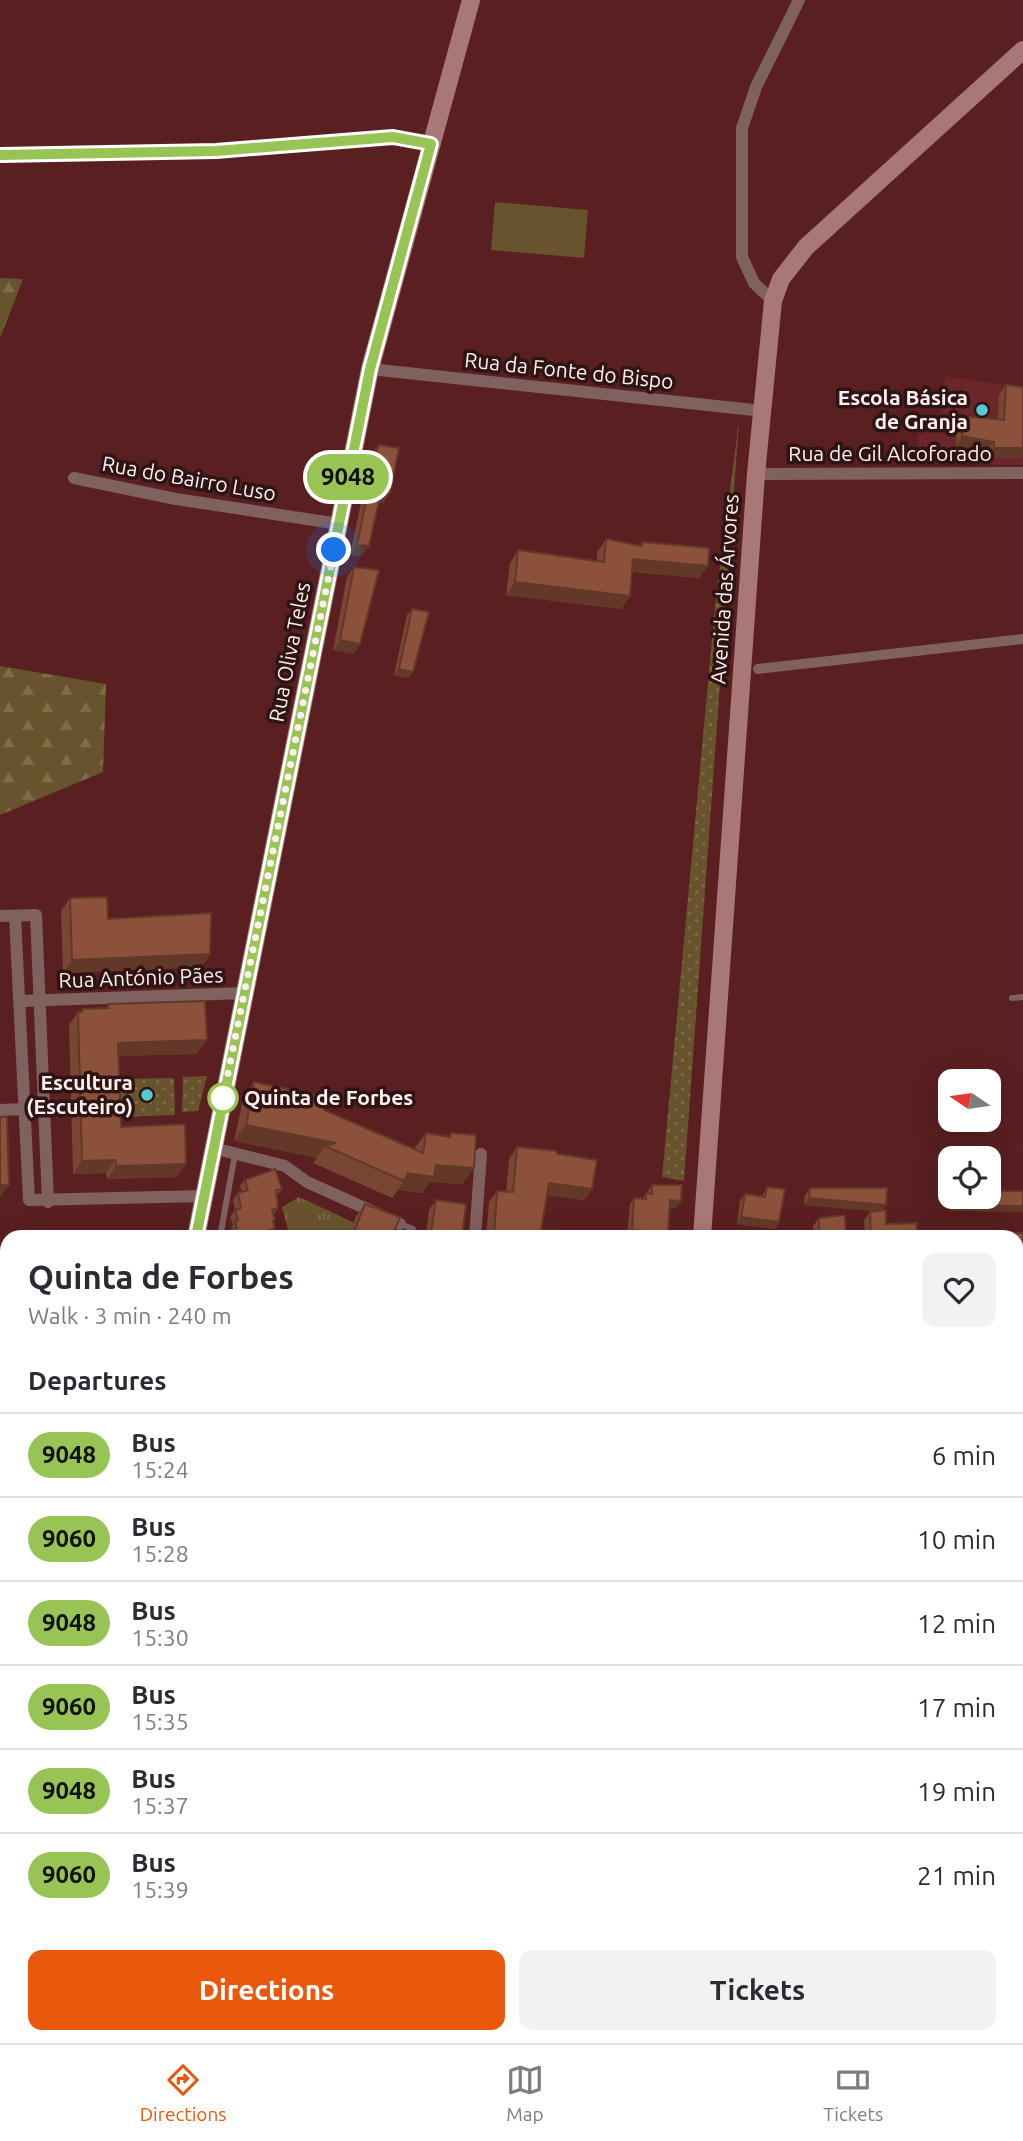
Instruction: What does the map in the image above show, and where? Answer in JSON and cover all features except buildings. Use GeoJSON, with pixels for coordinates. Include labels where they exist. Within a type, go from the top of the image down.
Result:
{"type":"FeatureCollection","features":[{"type":"Feature","properties":{"kind":"main road","name":"Rua Oliva Teles"},"geometry":{"type":"LineString","coordinates":[[197,1230],[370,369],[471,0]]}},
{"type":"Feature","properties":{"kind":"main road","name":"Avenida das Árvores"},"geometry":{"type":"LineString","coordinates":[[703,1230],[772,301],[781,279],[806,247],[1023,50]]}},
{"type":"Feature","properties":{"kind":"street"},"geometry":{"type":"LineString","coordinates":[[772,301],[754,283],[742,257],[742,128],[756,87],[799,0]]}},
{"type":"Feature","properties":{"kind":"street"},"geometry":{"type":"LineString","coordinates":[[0,155],[216,151],[393,137],[431,144]]}},
{"type":"Feature","properties":{"kind":"street","name":"Rua da Fonte do Bispo"},"geometry":{"type":"LineString","coordinates":[[370,369],[763,411]]}},
{"type":"Feature","properties":{"kind":"street","name":"Rua de Gil Alcoforado"},"geometry":{"type":"LineString","coordinates":[[757,474],[1023,473]]}},
{"type":"Feature","properties":{"kind":"street","name":"Rua do Bairro Luso"},"geometry":{"type":"LineString","coordinates":[[74,478],[176,499],[339,524]]}},
{"type":"Feature","properties":{"kind":"street"},"geometry":{"type":"LineString","coordinates":[[758,669],[1023,639]]}},
{"type":"Feature","properties":{"kind":"street"},"geometry":{"type":"LineString","coordinates":[[0,916],[36,915],[48,1202]]}},
{"type":"Feature","properties":{"kind":"street"},"geometry":{"type":"LineString","coordinates":[[15,916],[29,1200],[48,1202],[204,1196]]}},
{"type":"Feature","properties":{"kind":"street","name":"Rua António Pães"},"geometry":{"type":"LineString","coordinates":[[21,1001],[245,993]]}},
{"type":"Feature","properties":{"kind":"street"},"geometry":{"type":"LineString","coordinates":[[0,1110],[24,1109]]}},
{"type":"Feature","properties":{"kind":"street"},"geometry":{"type":"LineString","coordinates":[[213,1149],[285,1166],[307,1182],[400,1224]]}},
{"type":"Feature","properties":{"kind":"street"},"geometry":{"type":"LineString","coordinates":[[476,1230],[481,1154]]}},
{"type":"Feature","properties":{"kind":"lane"},"geometry":{"type":"LineString","coordinates":[[1012,998],[1023,997]]}},
{"type":"Feature","properties":{"kind":"lane"},"geometry":{"type":"LineString","coordinates":[[221,1230],[235,1154]]}},
{"type":"Feature","properties":{"kind":"lane"},"geometry":{"type":"LineString","coordinates":[[400,1224],[413,1230]]}},
{"type":"Feature","properties":{"kind":"shaded area","name":"Escola Básica de Granja"},"geometry":{"type":"Polygon","coordinates":[[[945,376],[1023,388],[1023,465],[916,463],[919,431],[939,432],[945,376]]]}},
{"type":"Feature","properties":{"kind":"green space"},"geometry":{"type":"Polygon","coordinates":[[[495,202],[588,210],[584,258],[491,250],[495,202]]]}},
{"type":"Feature","properties":{"kind":"green space"},"geometry":{"type":"Polygon","coordinates":[[[0,278],[23,279],[0,338],[0,278]]]}},
{"type":"Feature","properties":{"kind":"green space"},"geometry":{"type":"Polygon","coordinates":[[[739,421],[684,1181],[662,1177],[716,597],[739,421]]]}},
{"type":"Feature","properties":{"kind":"green space"},"geometry":{"type":"Polygon","coordinates":[[[0,666],[106,684],[103,772],[0,815],[0,666]]]}},
{"type":"Feature","properties":{"kind":"green space"},"geometry":{"type":"Polygon","coordinates":[[[207,1076],[198,1111],[182,1112],[183,1077],[207,1076]]]}},
{"type":"Feature","properties":{"kind":"green space"},"geometry":{"type":"Polygon","coordinates":[[[174,1078],[175,1115],[120,1117],[119,1079],[174,1078]]]}},
{"type":"Feature","properties":{"kind":"green space"},"geometry":{"type":"Polygon","coordinates":[[[299,1197],[355,1223],[352,1230],[288,1230],[282,1207],[299,1197]]]}},
{"type":"Feature","properties":{"kind":"bus line","name":"9048"},"geometry":{"type":"LineString","coordinates":[[0,155],[216,151],[393,137],[431,144],[370,369],[197,1230]]}},
{"type":"Feature","properties":{"kind":"place","name":"Escola Básica de Granja"},"geometry":{"type":"Point","coordinates":[982,410]}},
{"type":"Feature","properties":{"kind":"place","name":"Escultura (Escuteiro)"},"geometry":{"type":"Point","coordinates":[147,1095]}},
{"type":"Feature","properties":{"kind":"place","name":"Quinta de Forbes"},"geometry":{"type":"Point","coordinates":[223,1098]}},
{"type":"Feature","properties":{"kind":"route"},"geometry":{"type":"LineString","coordinates":[[223,1098],[334,550]]}}]}
